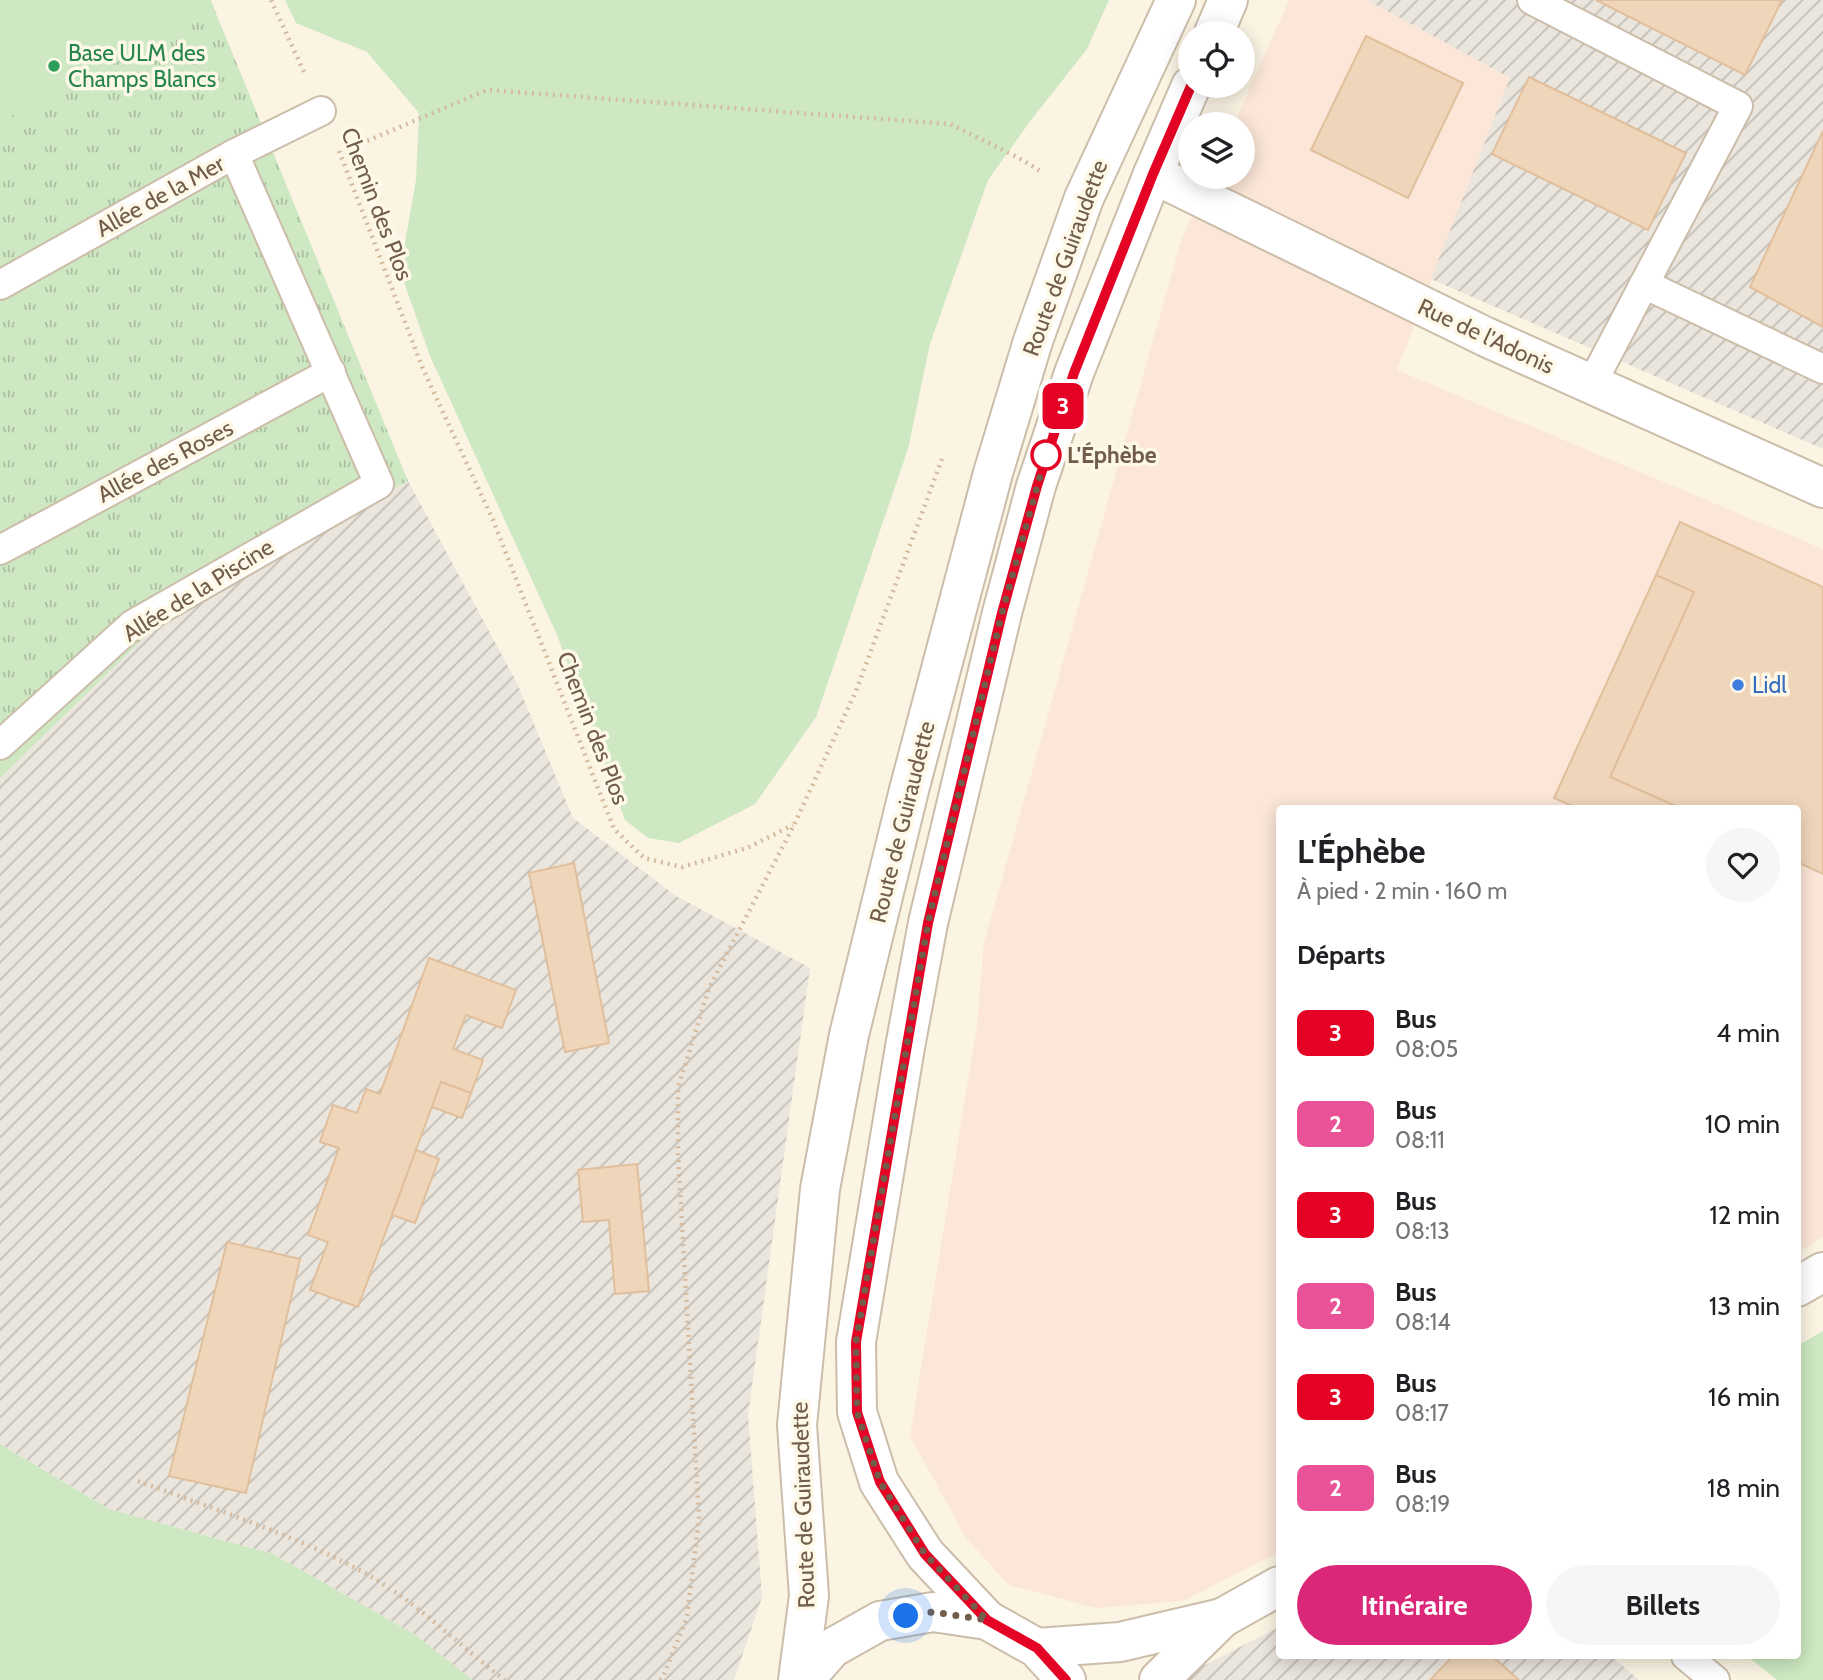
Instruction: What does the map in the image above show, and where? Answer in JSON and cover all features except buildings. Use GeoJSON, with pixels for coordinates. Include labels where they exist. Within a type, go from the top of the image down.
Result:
{"type":"FeatureCollection","features":[{"type":"Feature","properties":{"kind":"street","name":"Route de Guiraudette"},"geometry":{"type":"LineString","coordinates":[[798,1680],[809,1596],[797,1425],[820,1189],[849,1035],[909,790],[993,473],[1033,341],[1084,198],[1176,0]]}},
{"type":"Feature","properties":{"kind":"street","name":"Route de Guiraudette"},"geometry":{"type":"LineString","coordinates":[[1153,174],[1137,147],[1200,0]]}},
{"type":"Feature","properties":{"kind":"street"},"geometry":{"type":"LineString","coordinates":[[1219,21],[1228,0]]}},
{"type":"Feature","properties":{"kind":"street","name":"Route de Guiraudette"},"geometry":{"type":"LineString","coordinates":[[987,1620],[925,1554],[880,1482],[857,1412],[856,1342],[928,923],[1002,613],[1037,486],[1074,373],[1186,98]]}},
{"type":"Feature","properties":{"kind":"street","name":"Rue de l'Adonis"},"geometry":{"type":"LineString","coordinates":[[1153,174],[1486,337],[1823,488]]}},
{"type":"Feature","properties":{"kind":"street"},"geometry":{"type":"LineString","coordinates":[[1801,1285],[1823,1272]]}},
{"type":"Feature","properties":{"kind":"street"},"geometry":{"type":"LineString","coordinates":[[1159,1680],[1222,1618],[1276,1588]]}},
{"type":"Feature","properties":{"kind":"street"},"geometry":{"type":"LineString","coordinates":[[804,1680],[832,1648],[880,1621],[933,1612],[987,1620],[1037,1648],[1066,1680]]}},
{"type":"Feature","properties":{"kind":"street"},"geometry":{"type":"LineString","coordinates":[[1037,1648],[1120,1642],[1222,1618]]}},
{"type":"Feature","properties":{"kind":"lane"},"geometry":{"type":"LineString","coordinates":[[1532,0],[1738,106],[1591,385]]}},
{"type":"Feature","properties":{"kind":"lane","name":"Allée de la Mer"},"geometry":{"type":"LineString","coordinates":[[0,285],[234,154],[321,111]]}},
{"type":"Feature","properties":{"kind":"lane"},"geometry":{"type":"LineString","coordinates":[[234,154],[331,372]]}},
{"type":"Feature","properties":{"kind":"lane"},"geometry":{"type":"LineString","coordinates":[[1644,284],[1823,369]]}},
{"type":"Feature","properties":{"kind":"lane","name":"Allée de la Piscine"},"geometry":{"type":"LineString","coordinates":[[0,745],[132,625],[379,484],[331,372]]}},
{"type":"Feature","properties":{"kind":"lane","name":"Allée des Roses"},"geometry":{"type":"LineString","coordinates":[[0,550],[331,372]]}},
{"type":"Feature","properties":{"kind":"lane"},"geometry":{"type":"LineString","coordinates":[[1690,1659],[1715,1680]]}},
{"type":"Feature","properties":{"kind":"path","name":"Chemin des Plos"},"geometry":{"type":"LineString","coordinates":[[271,0],[340,153],[422,369],[493,520],[614,829],[644,858],[682,867],[747,848],[794,825]]}},
{"type":"Feature","properties":{"kind":"path"},"geometry":{"type":"LineString","coordinates":[[340,153],[487,90],[950,124],[1017,157],[1084,198]]}},
{"type":"Feature","properties":{"kind":"path"},"geometry":{"type":"LineString","coordinates":[[660,1680],[687,1617],[699,1518],[678,1155],[678,1088],[709,988],[794,825],[856,691],[942,459],[993,473]]}},
{"type":"Feature","properties":{"kind":"path"},"geometry":{"type":"LineString","coordinates":[[138,1481],[275,1532],[362,1571],[424,1612],[505,1680]]}},
{"type":"Feature","properties":{"kind":"shaded area"},"geometry":{"type":"Polygon","coordinates":[[[1289,0],[1367,0],[1510,78],[1397,370],[1823,549],[1823,1237],[1801,1251],[1801,805],[1276,805],[1276,1554],[1183,1601],[1096,1608],[1009,1585],[966,1538],[910,1436],[977,1025],[984,943],[1181,241],[1205,189],[1255,189],[1255,112],[1239,112],[1246,98],[1255,98],[1255,77],[1289,0]]]}},
{"type":"Feature","properties":{"kind":"shaded area"},"geometry":{"type":"Polygon","coordinates":[[[1367,0],[1823,0],[1823,449],[1431,279],[1510,78],[1367,0]]]}},
{"type":"Feature","properties":{"kind":"shaded area"},"geometry":{"type":"Polygon","coordinates":[[[408,481],[517,683],[573,818],[676,896],[810,968],[748,1415],[762,1597],[734,1680],[472,1680],[416,1635],[273,1554],[109,1509],[0,1444],[0,778],[158,623],[408,481]]]}},
{"type":"Feature","properties":{"kind":"shaded area"},"geometry":{"type":"Polygon","coordinates":[[[1276,1629],[1276,1659],[1614,1659],[1639,1680],[1189,1680],[1197,1669],[1276,1629]]]}},
{"type":"Feature","properties":{"kind":"green space","name":"Base ULM des Champs Blancs"},"geometry":{"type":"Polygon","coordinates":[[[0,0],[211,0],[215,11],[0,122],[0,0]]]}},
{"type":"Feature","properties":{"kind":"green space"},"geometry":{"type":"Polygon","coordinates":[[[285,0],[1109,0],[1087,49],[988,180],[930,344],[908,449],[816,717],[755,804],[679,843],[648,838],[625,820],[557,635],[430,356],[400,271],[416,180],[419,113],[367,52],[296,23],[285,0]]]}},
{"type":"Feature","properties":{"kind":"green space"},"geometry":{"type":"Polygon","coordinates":[[[215,11],[408,481],[159,623],[0,778],[0,122],[215,11]]]}},
{"type":"Feature","properties":{"kind":"green space"},"geometry":{"type":"Polygon","coordinates":[[[1823,1331],[1823,1680],[1777,1680],[1751,1659],[1801,1659],[1801,1344],[1823,1331]]]}},
{"type":"Feature","properties":{"kind":"green space"},"geometry":{"type":"Polygon","coordinates":[[[0,1444],[109,1509],[273,1554],[416,1635],[472,1680],[0,1680],[0,1444]]]}},
{"type":"Feature","properties":{"kind":"bus line","name":"3"},"geometry":{"type":"LineString","coordinates":[[1066,1680],[1037,1648],[987,1620],[925,1554],[880,1482],[857,1412],[856,1342],[928,923],[1002,613],[1037,486],[1074,373],[1186,98]]}},
{"type":"Feature","properties":{"kind":"place","name":"Base ULM des Champs Blancs"},"geometry":{"type":"Point","coordinates":[54,66]}},
{"type":"Feature","properties":{"kind":"place","name":"L'Éphèbe"},"geometry":{"type":"Point","coordinates":[1046,455]}},
{"type":"Feature","properties":{"kind":"place","name":"Lidl"},"geometry":{"type":"Point","coordinates":[1738,685]}},
{"type":"Feature","properties":{"kind":"route"},"geometry":{"type":"LineString","coordinates":[[906,1616],[933,1612],[987,1620],[925,1554],[880,1482],[857,1412],[856,1342],[928,923],[1002,613],[1046,455]]}}]}
